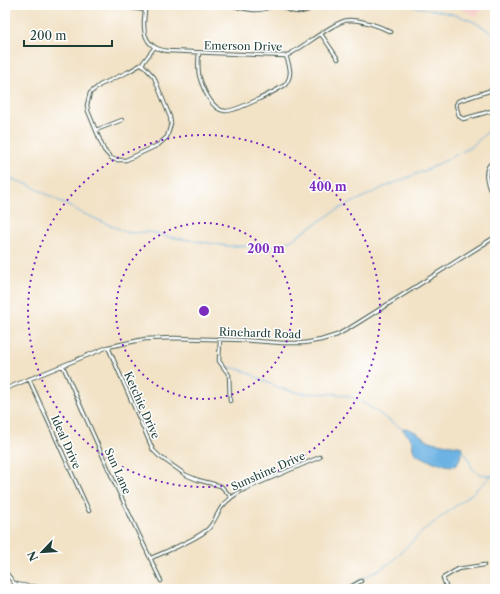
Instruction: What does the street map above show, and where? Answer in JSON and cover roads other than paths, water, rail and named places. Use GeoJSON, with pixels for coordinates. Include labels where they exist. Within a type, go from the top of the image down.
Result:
{"type":"FeatureCollection","features":[{"type":"Feature","properties":{"kind":"street"},"geometry":{"type":"LineString","coordinates":[[142,64],[154,77],[170,117],[171,124],[167,136],[158,145],[126,160],[116,160],[111,158],[104,150],[87,105],[90,93],[100,85],[142,64],[154,48],[149,43],[144,32],[143,25],[146,5]]}},
{"type":"Feature","properties":{"kind":"street"},"geometry":{"type":"LineString","coordinates":[[230,5],[258,11],[274,5]]}},
{"type":"Feature","properties":{"kind":"street"},"geometry":{"type":"LineString","coordinates":[[280,5],[290,11],[303,12],[317,5]]}},
{"type":"Feature","properties":{"kind":"street"},"geometry":{"type":"LineString","coordinates":[[125,7],[145,10]]}},
{"type":"Feature","properties":{"kind":"street","name":"Emerson Drive"},"geometry":{"type":"LineString","coordinates":[[154,48],[159,50],[199,53],[286,56],[334,25],[348,20],[368,24],[391,32]]}},
{"type":"Feature","properties":{"kind":"street"},"geometry":{"type":"LineString","coordinates":[[321,34],[338,59]]}},
{"type":"Feature","properties":{"kind":"street"},"geometry":{"type":"LineString","coordinates":[[199,53],[199,75],[208,98],[217,109],[226,111],[239,107],[285,85],[291,74],[286,56]]}},
{"type":"Feature","properties":{"kind":"street"},"geometry":{"type":"LineString","coordinates":[[495,89],[458,101],[456,104],[459,116],[463,119],[495,110]]}},
{"type":"Feature","properties":{"kind":"street"},"geometry":{"type":"LineString","coordinates":[[96,130],[122,120]]}},
{"type":"Feature","properties":{"kind":"street"},"geometry":{"type":"LineString","coordinates":[[495,160],[489,166],[486,173],[487,180],[495,200]]}},
{"type":"Feature","properties":{"kind":"street","name":"Rinehardt Road"},"geometry":{"type":"LineString","coordinates":[[5,389],[108,348],[154,338],[282,343],[304,343],[321,340],[337,335],[353,326],[495,237]]}},
{"type":"Feature","properties":{"kind":"street"},"geometry":{"type":"LineString","coordinates":[[220,340],[219,360],[229,376],[230,401]]}},
{"type":"Feature","properties":{"kind":"street","name":"Ketchie Drive"},"geometry":{"type":"LineString","coordinates":[[108,348],[153,450],[186,475],[221,486],[231,497]]}},
{"type":"Feature","properties":{"kind":"street","name":"Sun Lane"},"geometry":{"type":"LineString","coordinates":[[63,366],[116,486],[161,581]]}},
{"type":"Feature","properties":{"kind":"street","name":"Ideal Drive"},"geometry":{"type":"LineString","coordinates":[[29,379],[88,511]]}},
{"type":"Feature","properties":{"kind":"street","name":"Sunshine Drive"},"geometry":{"type":"LineString","coordinates":[[151,558],[182,544],[208,528],[231,497],[245,489],[320,457]]}},
{"type":"Feature","properties":{"kind":"street"},"geometry":{"type":"LineString","coordinates":[[447,589],[443,578],[458,569],[484,565]]}},
{"type":"Feature","properties":{"kind":"street"},"geometry":{"type":"LineString","coordinates":[[5,571],[14,583],[16,589]]}},
{"type":"Feature","properties":{"kind":"street"},"geometry":{"type":"LineString","coordinates":[[347,589],[361,581]]}},
{"type":"Feature","properties":{"kind":"street"},"geometry":{"type":"LineString","coordinates":[[14,583],[48,589]]}},
{"type":"Feature","properties":{"kind":"water"},"geometry":{"type":"Polygon","coordinates":[[[405,428],[412,430],[430,441],[462,447],[462,451],[456,465],[448,466],[429,460],[415,453],[411,439],[402,429],[405,428]]]}},
{"type":"Feature","properties":{"kind":"waterway"},"geometry":{"type":"LineString","coordinates":[[404,5],[452,14],[474,22],[495,36]]}},
{"type":"Feature","properties":{"kind":"waterway"},"geometry":{"type":"LineString","coordinates":[[5,177],[27,184],[80,212],[128,233],[149,232],[169,237],[228,246],[273,246],[290,241],[335,211],[382,188],[429,169],[471,147],[495,125]]}},
{"type":"Feature","properties":{"kind":"waterway"},"geometry":{"type":"LineString","coordinates":[[223,365],[247,372],[270,384],[289,391],[302,393],[339,394],[353,398],[403,429]]}},
{"type":"Feature","properties":{"kind":"waterway"},"geometry":{"type":"LineString","coordinates":[[462,451],[465,453],[472,468],[476,472],[493,476]]}},
{"type":"Feature","properties":{"kind":"waterway"},"geometry":{"type":"LineString","coordinates":[[344,589],[390,563],[423,531],[470,495],[495,473]]}}]}
